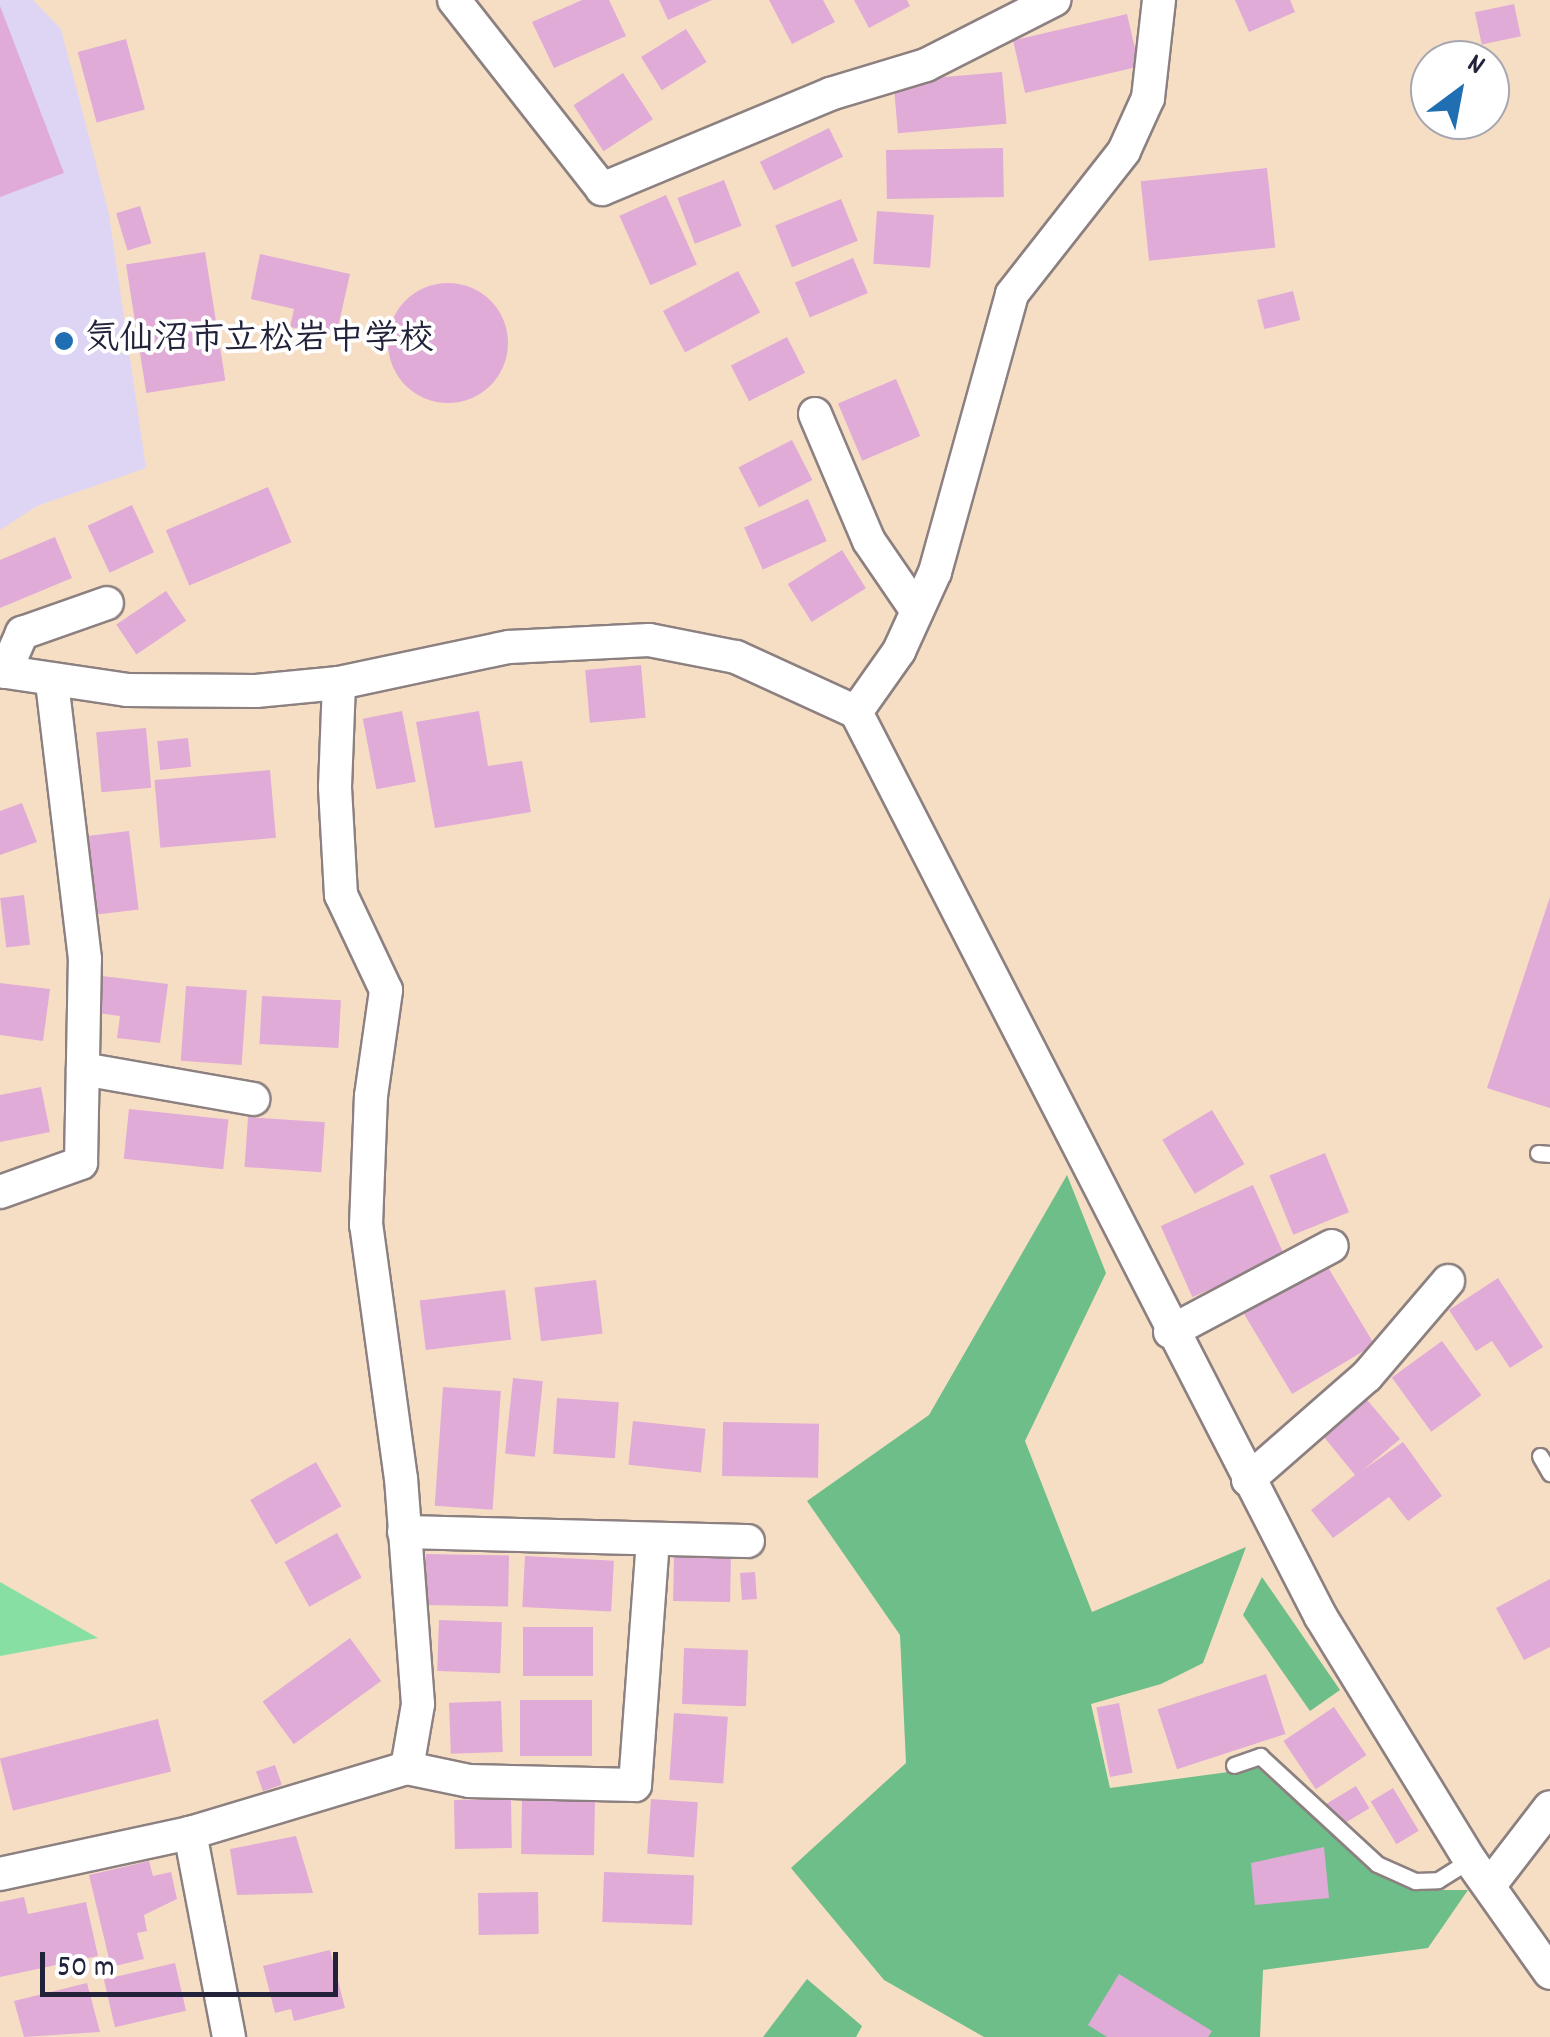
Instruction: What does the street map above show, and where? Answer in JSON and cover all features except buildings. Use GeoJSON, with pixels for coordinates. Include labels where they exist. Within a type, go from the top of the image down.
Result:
{"type":"FeatureCollection","features":[{"type":"Feature","properties":{"kind":"street"},"geometry":{"type":"LineString","coordinates":[[454,0],[602,190],[830,94],[926,65],[1054,0]]}},
{"type":"Feature","properties":{"kind":"street"},"geometry":{"type":"LineString","coordinates":[[856,712],[917,611],[935,572],[1012,294],[1124,151],[1148,98],[1158,0]]}},
{"type":"Feature","properties":{"kind":"street"},"geometry":{"type":"LineString","coordinates":[[815,414],[869,541],[917,611]]}},
{"type":"Feature","properties":{"kind":"street"},"geometry":{"type":"LineString","coordinates":[[108,603],[22,633],[3,672],[146,690],[339,684],[509,647],[650,640],[736,656],[856,712],[1170,1332],[1321,1617],[1480,1872],[1550,1973]]}},
{"type":"Feature","properties":{"kind":"street"},"geometry":{"type":"LineString","coordinates":[[0,1192],[81,1163],[86,959],[52,680]]}},
{"type":"Feature","properties":{"kind":"street"},"geometry":{"type":"LineString","coordinates":[[339,684],[334,786],[342,895],[386,990],[371,1096],[366,1225],[404,1532],[418,1704],[407,1768]]}},
{"type":"Feature","properties":{"kind":"street"},"geometry":{"type":"LineString","coordinates":[[83,1069],[253,1099]]}},
{"type":"Feature","properties":{"kind":"street"},"geometry":{"type":"LineString","coordinates":[[1170,1332],[1332,1246]]}},
{"type":"Feature","properties":{"kind":"street"},"geometry":{"type":"LineString","coordinates":[[1248,1480],[1366,1376],[1448,1281]]}},
{"type":"Feature","properties":{"kind":"street"},"geometry":{"type":"LineString","coordinates":[[404,1532],[748,1541]]}},
{"type":"Feature","properties":{"kind":"street"},"geometry":{"type":"LineString","coordinates":[[0,1874],[190,1832],[407,1768],[469,1780],[635,1785],[653,1541]]}},
{"type":"Feature","properties":{"kind":"street"},"geometry":{"type":"LineString","coordinates":[[1480,1872],[1550,1807]]}},
{"type":"Feature","properties":{"kind":"street"},"geometry":{"type":"LineString","coordinates":[[190,1832],[229,2037]]}},
{"type":"Feature","properties":{"kind":"lane"},"geometry":{"type":"LineString","coordinates":[[1540,1456],[1550,1473]]}},
{"type":"Feature","properties":{"kind":"lane"},"geometry":{"type":"LineString","coordinates":[[1234,1765],[1260,1756],[1376,1864],[1415,1882],[1480,1872]]}},
{"type":"Feature","properties":{"kind":"shaded area","name":"気仙沼市立松岩中学校"},"geometry":{"type":"Polygon","coordinates":[[[0,0],[33,0],[61,29],[109,214],[146,468],[37,506],[0,530],[0,0]]]}},
{"type":"Feature","properties":{"kind":"green space"},"geometry":{"type":"Polygon","coordinates":[[[1067,1175],[1106,1273],[1025,1441],[1092,1612],[1246,1547],[1203,1663],[1161,1684],[1091,1704],[1110,1788],[1258,1768],[1371,1870],[1417,1890],[1468,1890],[1428,1948],[1263,1970],[1260,2037],[984,2037],[884,1980],[791,1868],[906,1763],[900,1635],[807,1501],[929,1415],[1067,1175]]]}},
{"type":"Feature","properties":{"kind":"green space"},"geometry":{"type":"Polygon","coordinates":[[[1262,1577],[1340,1690],[1310,1711],[1243,1615],[1262,1577]]]}},
{"type":"Feature","properties":{"kind":"green space"},"geometry":{"type":"Polygon","coordinates":[[[0,1582],[98,1638],[0,1656],[0,1582]]]}},
{"type":"Feature","properties":{"kind":"green space"},"geometry":{"type":"Polygon","coordinates":[[[807,1979],[862,2026],[856,2037],[763,2037],[807,1979]]]}},
{"type":"Feature","properties":{"kind":"place","name":"気仙沼市立松岩中学校"},"geometry":{"type":"Point","coordinates":[64,341]}}]}
